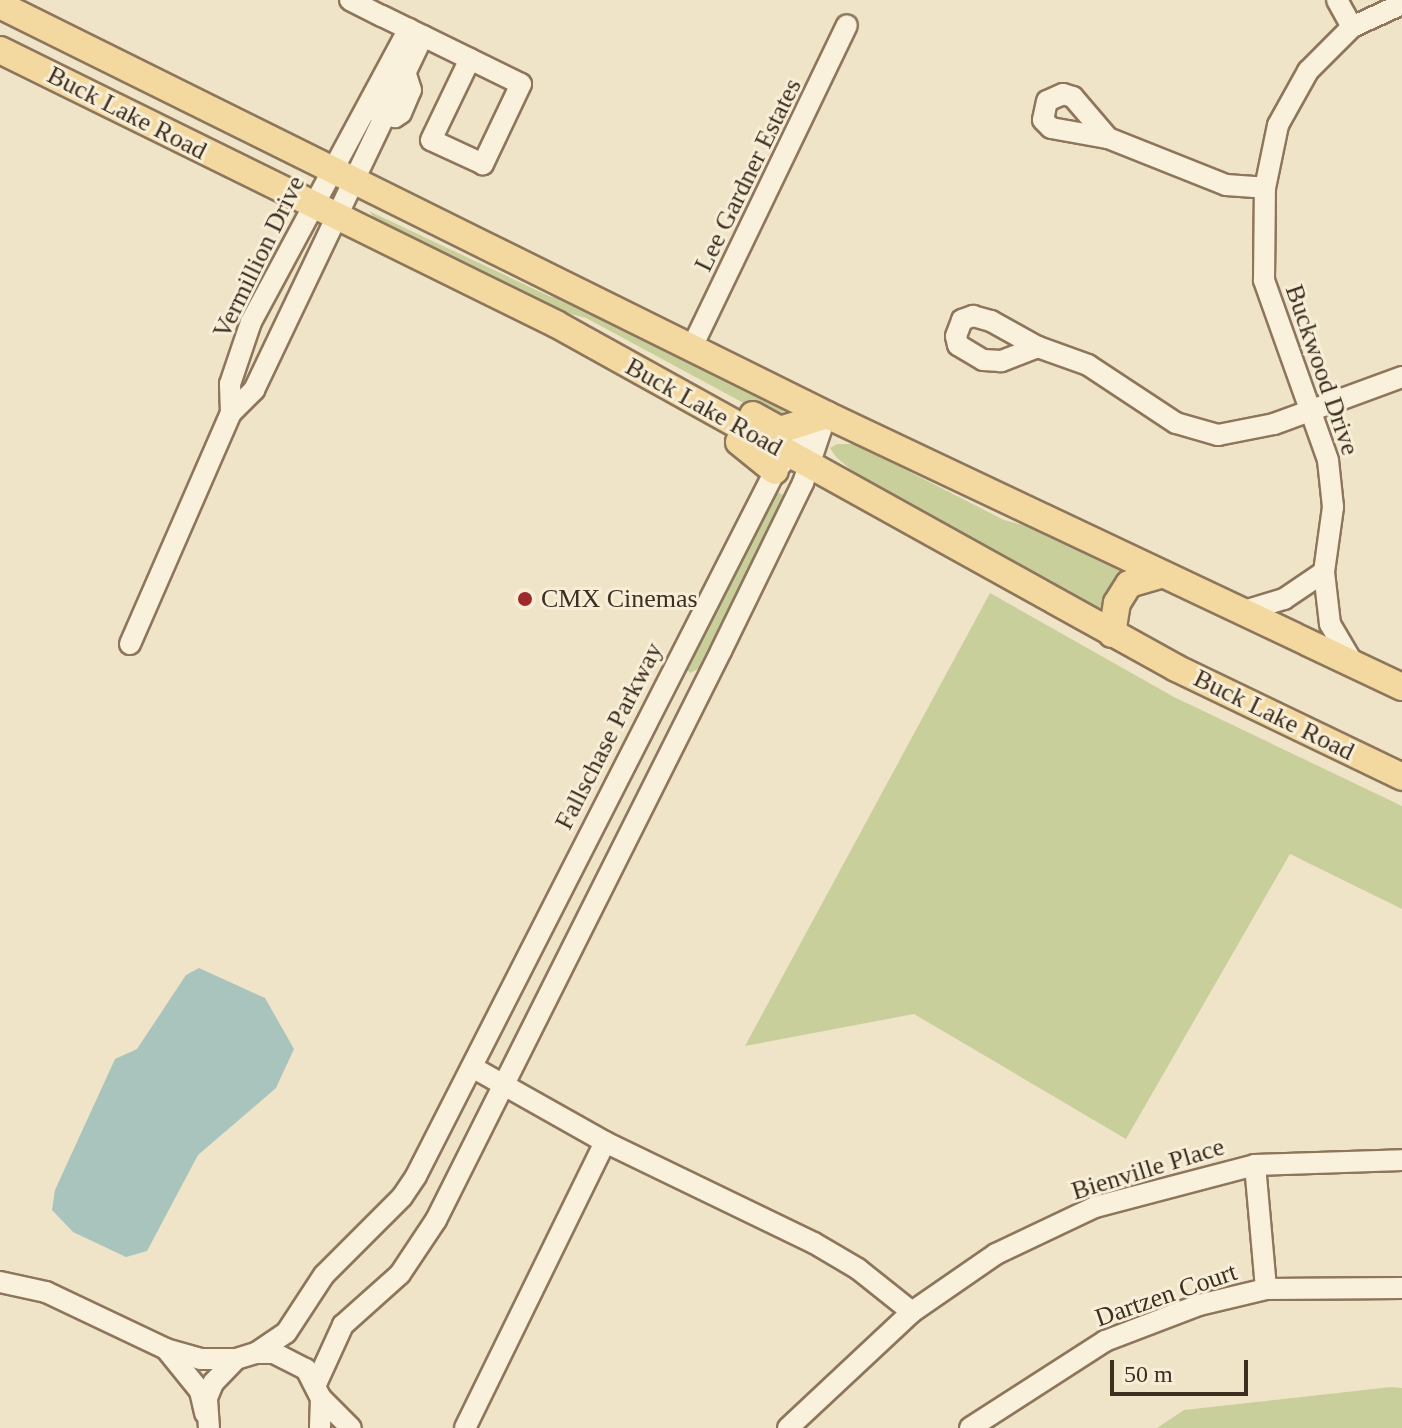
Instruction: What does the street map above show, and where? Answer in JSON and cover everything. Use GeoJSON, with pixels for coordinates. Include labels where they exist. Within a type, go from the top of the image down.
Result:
{"type":"FeatureCollection","features":[{"type":"Feature","properties":{"kind":"main road","name":"Buck Lake Road"},"geometry":{"type":"LineString","coordinates":[[0,5],[329,171],[827,415],[1402,687]]}},
{"type":"Feature","properties":{"kind":"main road","name":"Buck Lake Road"},"geometry":{"type":"LineString","coordinates":[[0,50],[556,324],[792,463],[1112,634],[1400,775]]}},
{"type":"Feature","properties":{"kind":"main road"},"geometry":{"type":"LineString","coordinates":[[556,324],[588,325],[780,430],[827,415]]}},
{"type":"Feature","properties":{"kind":"main road"},"geometry":{"type":"LineString","coordinates":[[1112,634],[1117,603],[1129,584],[1163,574]]}},
{"type":"Feature","properties":{"kind":"street"},"geometry":{"type":"LineString","coordinates":[[350,0],[521,84],[483,164],[431,140],[470,59]]}},
{"type":"Feature","properties":{"kind":"street"},"geometry":{"type":"LineString","coordinates":[[1337,0],[1352,27]]}},
{"type":"Feature","properties":{"kind":"street","name":"Buckwood Drive"},"geometry":{"type":"LineString","coordinates":[[1353,663],[1330,624],[1324,572],[1333,507],[1328,460],[1264,280],[1265,188],[1271,149],[1290,98],[1308,71],[1352,27],[1402,4]]}},
{"type":"Feature","properties":{"kind":"street","name":"Lee Gardner Estates"},"geometry":{"type":"LineString","coordinates":[[692,347],[847,25]]}},
{"type":"Feature","properties":{"kind":"street"},"geometry":{"type":"LineString","coordinates":[[375,111],[405,72],[416,33]]}},
{"type":"Feature","properties":{"kind":"street"},"geometry":{"type":"LineString","coordinates":[[375,111],[416,33]]}},
{"type":"Feature","properties":{"kind":"street","name":"Vermillion Drive"},"geometry":{"type":"LineString","coordinates":[[231,413],[230,384],[251,322],[329,171],[375,111]]}},
{"type":"Feature","properties":{"kind":"street","name":"Vermillion Drive"},"geometry":{"type":"LineString","coordinates":[[130,644],[231,413],[254,390],[356,184],[375,111]]}},
{"type":"Feature","properties":{"kind":"street"},"geometry":{"type":"LineString","coordinates":[[1108,138],[1193,176],[1265,188]]}},
{"type":"Feature","properties":{"kind":"street"},"geometry":{"type":"LineString","coordinates":[[1038,347],[1088,365],[1154,412],[1194,431],[1230,434],[1311,411],[1402,377]]}},
{"type":"Feature","properties":{"kind":"street","name":"Fallschase Parkway"},"geometry":{"type":"LineString","coordinates":[[207,1422],[213,1383],[246,1356],[286,1333],[347,1247],[402,1197],[472,1067],[664,682],[792,463],[827,415]]}},
{"type":"Feature","properties":{"kind":"street","name":"Fallschase Parkway"},"geometry":{"type":"LineString","coordinates":[[319,1391],[343,1325],[400,1274],[420,1248],[504,1084],[697,699],[792,463]]}},
{"type":"Feature","properties":{"kind":"street"},"geometry":{"type":"LineString","coordinates":[[1244,611],[1284,599],[1324,572]]}},
{"type":"Feature","properties":{"kind":"street"},"geometry":{"type":"LineString","coordinates":[[664,682],[697,699]]}},
{"type":"Feature","properties":{"kind":"street"},"geometry":{"type":"LineString","coordinates":[[472,1067],[605,1142],[814,1243],[858,1269],[912,1312]]}},
{"type":"Feature","properties":{"kind":"street"},"geometry":{"type":"LineString","coordinates":[[465,1428],[605,1142]]}},
{"type":"Feature","properties":{"kind":"street","name":"Bienville Place"},"geometry":{"type":"LineString","coordinates":[[795,1426],[912,1312],[996,1254],[1095,1207],[1255,1165],[1402,1160]]}},
{"type":"Feature","properties":{"kind":"street"},"geometry":{"type":"LineString","coordinates":[[1255,1165],[1266,1289]]}},
{"type":"Feature","properties":{"kind":"street"},"geometry":{"type":"LineString","coordinates":[[0,1282],[46,1292],[166,1349],[200,1359],[246,1356],[291,1359],[351,1428]]}},
{"type":"Feature","properties":{"kind":"street","name":"Dartzen Court"},"geometry":{"type":"LineString","coordinates":[[970,1428],[1105,1341],[1199,1305],[1266,1289],[1402,1288]]}},
{"type":"Feature","properties":{"kind":"street"},"geometry":{"type":"LineString","coordinates":[[166,1349],[200,1391],[207,1422]]}},
{"type":"Feature","properties":{"kind":"street"},"geometry":{"type":"LineString","coordinates":[[319,1391],[320,1428]]}},
{"type":"Feature","properties":{"kind":"green space"},"geometry":{"type":"Polygon","coordinates":[[[369,211],[549,296],[587,305],[775,400],[788,418],[766,415],[586,318],[543,307],[378,223],[369,211]]]}},
{"type":"Feature","properties":{"kind":"green space"},"geometry":{"type":"Polygon","coordinates":[[[837,444],[855,444],[1004,520],[1053,533],[1134,570],[1105,615],[869,485],[836,457],[830,448],[837,444]]]}},
{"type":"Feature","properties":{"kind":"green space"},"geometry":{"type":"Polygon","coordinates":[[[778,492],[786,497],[710,663],[690,673],[685,667],[702,630],[778,492]]]}},
{"type":"Feature","properties":{"kind":"green space"},"geometry":{"type":"Polygon","coordinates":[[[990,593],[1174,697],[1402,806],[1402,909],[1290,854],[1126,1139],[914,1014],[745,1046],[990,593]]]}},
{"type":"Feature","properties":{"kind":"green space"},"geometry":{"type":"Polygon","coordinates":[[[1402,1388],[1402,1428],[1157,1428],[1184,1410],[1402,1388]]]}},
{"type":"Feature","properties":{"kind":"water"},"geometry":{"type":"Polygon","coordinates":[[[199,968],[265,998],[294,1049],[276,1088],[198,1155],[147,1251],[126,1257],[73,1232],[52,1210],[55,1190],[115,1059],[137,1049],[186,975],[199,968]]]}},
{"type":"Feature","properties":{"kind":"place","name":"CMX Cinemas"},"geometry":{"type":"Point","coordinates":[525,599]}}]}
